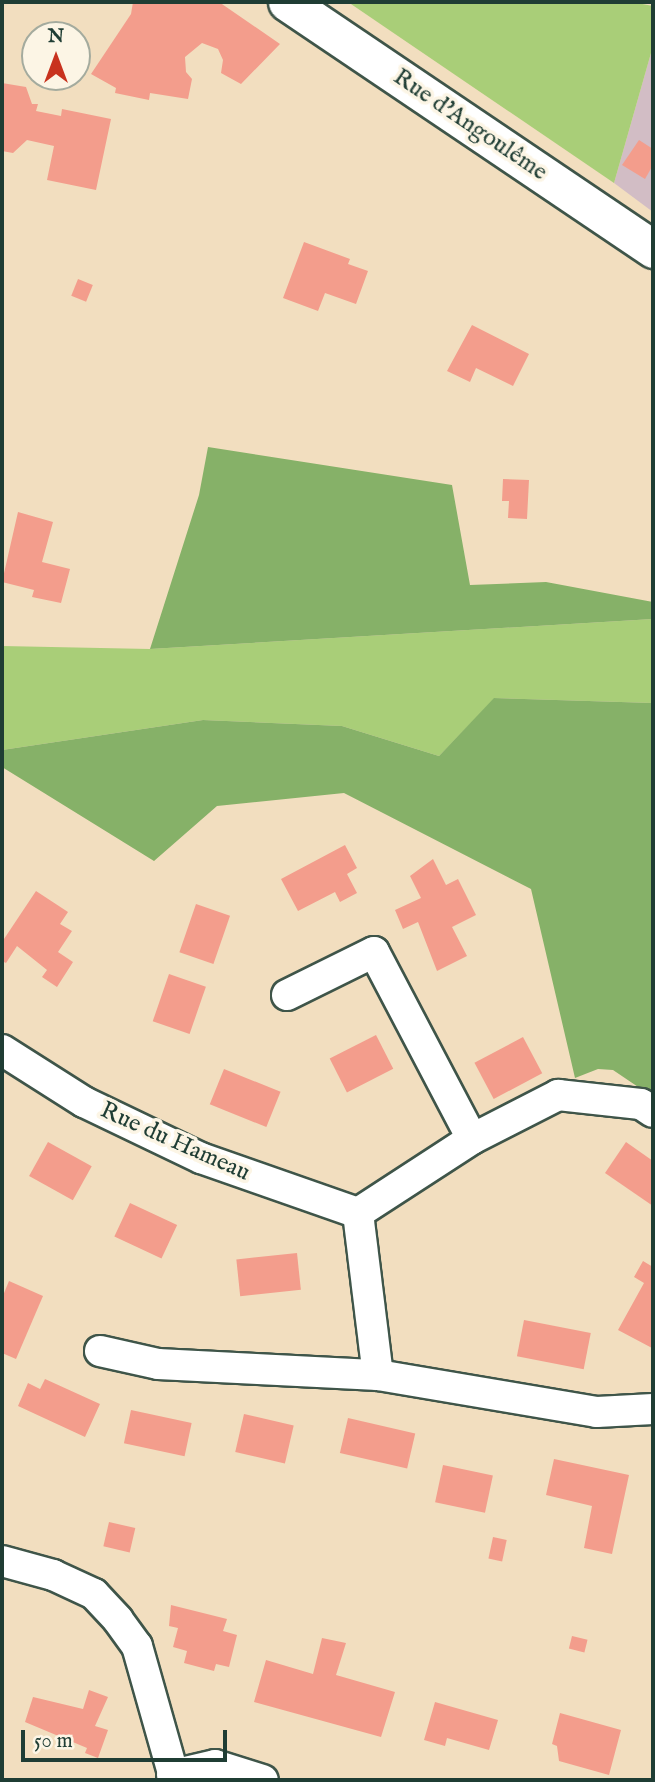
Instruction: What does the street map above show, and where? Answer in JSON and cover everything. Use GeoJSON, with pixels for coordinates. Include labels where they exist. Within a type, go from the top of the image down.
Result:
{"type":"FeatureCollection","features":[{"type":"Feature","properties":{"kind":"street","name":"Rue d'Angoulême"},"geometry":{"type":"LineString","coordinates":[[287,2],[653,248]]}},
{"type":"Feature","properties":{"kind":"street"},"geometry":{"type":"LineString","coordinates":[[287,995],[374,952],[472,1139]]}},
{"type":"Feature","properties":{"kind":"street","name":"Rue du Hameau"},"geometry":{"type":"LineString","coordinates":[[2,1050],[84,1102],[201,1158],[358,1213]]}},
{"type":"Feature","properties":{"kind":"street"},"geometry":{"type":"LineString","coordinates":[[378,1375],[358,1213],[472,1139],[558,1095],[641,1104],[653,1112]]}},
{"type":"Feature","properties":{"kind":"street"},"geometry":{"type":"LineString","coordinates":[[100,1351],[158,1364],[378,1375],[597,1412],[653,1409]]}},
{"type":"Feature","properties":{"kind":"street"},"geometry":{"type":"LineString","coordinates":[[2,1561],[52,1575],[94,1594],[118,1620],[136,1646],[173,1778],[215,1765],[263,1780]]}},
{"type":"Feature","properties":{"kind":"shaded area"},"geometry":{"type":"Polygon","coordinates":[[[653,46],[653,212],[614,183],[653,46]]]}},
{"type":"Feature","properties":{"kind":"green space"},"geometry":{"type":"Polygon","coordinates":[[[348,2],[632,2],[653,6],[653,46],[614,183],[348,2]]]}},
{"type":"Feature","properties":{"kind":"green space"},"geometry":{"type":"Polygon","coordinates":[[[208,447],[452,485],[470,585],[546,582],[653,602],[653,619],[150,649],[199,495],[208,447]]]}},
{"type":"Feature","properties":{"kind":"green space"},"geometry":{"type":"Polygon","coordinates":[[[653,619],[653,703],[495,698],[439,756],[342,726],[203,720],[2,750],[2,646],[150,649],[653,619]]]}},
{"type":"Feature","properties":{"kind":"green space"},"geometry":{"type":"Polygon","coordinates":[[[494,698],[653,703],[653,1097],[613,1070],[598,1069],[575,1078],[531,889],[344,793],[217,806],[154,861],[2,767],[2,750],[203,720],[342,726],[439,756],[494,698]]]}},
{"type":"Feature","properties":{"kind":"building"},"geometry":{"type":"Polygon","coordinates":[[[133,2],[219,2],[280,44],[241,84],[221,73],[223,60],[218,49],[202,43],[185,57],[186,72],[192,79],[188,99],[150,93],[149,100],[115,93],[116,88],[91,74],[131,14],[133,2]]]}},
{"type":"Feature","properties":{"kind":"building"},"geometry":{"type":"Polygon","coordinates":[[[2,83],[21,86],[21,91],[27,91],[32,104],[38,104],[36,111],[61,116],[62,109],[111,119],[96,190],[47,180],[54,146],[27,140],[13,153],[2,151],[2,83]]]}},
{"type":"Feature","properties":{"kind":"building"},"geometry":{"type":"Polygon","coordinates":[[[639,140],[653,149],[653,165],[645,179],[622,165],[639,140]]]}},
{"type":"Feature","properties":{"kind":"building"},"geometry":{"type":"Polygon","coordinates":[[[304,242],[350,259],[348,264],[368,271],[356,304],[325,293],[318,311],[283,298],[304,242]]]}},
{"type":"Feature","properties":{"kind":"building"},"geometry":{"type":"Polygon","coordinates":[[[78,279],[93,285],[86,302],[71,296],[78,279]]]}},
{"type":"Feature","properties":{"kind":"building"},"geometry":{"type":"Polygon","coordinates":[[[472,325],[529,354],[513,386],[476,368],[470,382],[447,371],[472,325]]]}},
{"type":"Feature","properties":{"kind":"building"},"geometry":{"type":"Polygon","coordinates":[[[503,479],[529,480],[527,519],[508,518],[509,501],[502,501],[503,479]]]}},
{"type":"Feature","properties":{"kind":"building"},"geometry":{"type":"Polygon","coordinates":[[[18,512],[53,522],[42,562],[70,569],[61,603],[32,597],[34,590],[2,582],[18,512]]]}},
{"type":"Feature","properties":{"kind":"building"},"geometry":{"type":"Polygon","coordinates":[[[345,845],[357,868],[347,874],[357,893],[340,902],[335,892],[298,911],[281,879],[345,845]]]}},
{"type":"Feature","properties":{"kind":"building"},"geometry":{"type":"Polygon","coordinates":[[[433,859],[446,885],[458,879],[476,915],[452,927],[467,956],[437,971],[418,922],[403,929],[395,910],[421,898],[410,876],[433,859]]]}},
{"type":"Feature","properties":{"kind":"building"},"geometry":{"type":"Polygon","coordinates":[[[36,891],[68,912],[60,924],[72,931],[58,952],[73,962],[57,987],[42,977],[47,970],[17,946],[6,963],[2,961],[2,942],[36,891]]]}},
{"type":"Feature","properties":{"kind":"building"},"geometry":{"type":"Polygon","coordinates":[[[196,904],[230,916],[213,964],[179,952],[196,904]]]}},
{"type":"Feature","properties":{"kind":"building"},"geometry":{"type":"Polygon","coordinates":[[[169,974],[206,987],[190,1034],[153,1021],[169,974]]]}},
{"type":"Feature","properties":{"kind":"building"},"geometry":{"type":"Polygon","coordinates":[[[376,1035],[393,1069],[347,1092],[330,1059],[376,1035]]]}},
{"type":"Feature","properties":{"kind":"building"},"geometry":{"type":"Polygon","coordinates":[[[523,1037],[542,1073],[494,1099],[474,1063],[523,1037]]]}},
{"type":"Feature","properties":{"kind":"building"},"geometry":{"type":"Polygon","coordinates":[[[224,1069],[281,1092],[266,1127],[210,1104],[224,1069]]]}},
{"type":"Feature","properties":{"kind":"building"},"geometry":{"type":"Polygon","coordinates":[[[48,1142],[92,1166],[73,1200],[29,1176],[48,1142]]]}},
{"type":"Feature","properties":{"kind":"building"},"geometry":{"type":"Polygon","coordinates":[[[626,1142],[653,1161],[653,1206],[605,1173],[626,1142]]]}},
{"type":"Feature","properties":{"kind":"building"},"geometry":{"type":"Polygon","coordinates":[[[130,1203],[177,1225],[161,1259],[114,1237],[130,1203]]]}},
{"type":"Feature","properties":{"kind":"building"},"geometry":{"type":"Polygon","coordinates":[[[297,1253],[301,1290],[240,1296],[236,1259],[297,1253]]]}},
{"type":"Feature","properties":{"kind":"building"},"geometry":{"type":"Polygon","coordinates":[[[643,1261],[653,1267],[652,1348],[618,1330],[644,1283],[634,1277],[643,1261]]]}},
{"type":"Feature","properties":{"kind":"building"},"geometry":{"type":"Polygon","coordinates":[[[9,1281],[43,1296],[16,1359],[2,1353],[2,1298],[9,1281]]]}},
{"type":"Feature","properties":{"kind":"building"},"geometry":{"type":"Polygon","coordinates":[[[524,1320],[591,1333],[584,1369],[517,1356],[524,1320]]]}},
{"type":"Feature","properties":{"kind":"building"},"geometry":{"type":"Polygon","coordinates":[[[45,1379],[100,1404],[85,1437],[18,1406],[28,1383],[40,1389],[45,1379]]]}},
{"type":"Feature","properties":{"kind":"building"},"geometry":{"type":"Polygon","coordinates":[[[131,1410],[192,1423],[185,1456],[124,1443],[131,1410]]]}},
{"type":"Feature","properties":{"kind":"building"},"geometry":{"type":"Polygon","coordinates":[[[244,1414],[294,1425],[285,1463],[235,1452],[244,1414]]]}},
{"type":"Feature","properties":{"kind":"building"},"geometry":{"type":"Polygon","coordinates":[[[348,1418],[415,1434],[407,1469],[340,1453],[348,1418]]]}},
{"type":"Feature","properties":{"kind":"building"},"geometry":{"type":"Polygon","coordinates":[[[554,1459],[629,1475],[612,1554],[584,1548],[592,1506],[546,1495],[554,1459]]]}},
{"type":"Feature","properties":{"kind":"building"},"geometry":{"type":"Polygon","coordinates":[[[443,1465],[493,1476],[485,1513],[435,1502],[443,1465]]]}},
{"type":"Feature","properties":{"kind":"building"},"geometry":{"type":"Polygon","coordinates":[[[109,1522],[135,1528],[130,1552],[103,1546],[109,1522]]]}},
{"type":"Feature","properties":{"kind":"building"},"geometry":{"type":"Polygon","coordinates":[[[493,1537],[507,1540],[502,1561],[488,1559],[493,1537]]]}},
{"type":"Feature","properties":{"kind":"building"},"geometry":{"type":"Polygon","coordinates":[[[171,1605],[227,1619],[223,1631],[237,1635],[229,1667],[216,1664],[214,1671],[184,1663],[187,1651],[173,1647],[178,1628],[169,1626],[171,1605]]]}},
{"type":"Feature","properties":{"kind":"building"},"geometry":{"type":"Polygon","coordinates":[[[572,1636],[588,1640],[584,1652],[569,1649],[572,1636]]]}},
{"type":"Feature","properties":{"kind":"building"},"geometry":{"type":"Polygon","coordinates":[[[322,1638],[346,1643],[336,1675],[395,1692],[381,1737],[254,1702],[266,1660],[313,1674],[322,1638]]]}},
{"type":"Feature","properties":{"kind":"building"},"geometry":{"type":"Polygon","coordinates":[[[89,1690],[108,1697],[95,1726],[108,1730],[98,1758],[85,1753],[87,1748],[25,1722],[33,1697],[83,1709],[89,1690]]]}},
{"type":"Feature","properties":{"kind":"building"},"geometry":{"type":"Polygon","coordinates":[[[435,1702],[498,1720],[489,1750],[447,1738],[445,1746],[424,1740],[435,1702]]]}},
{"type":"Feature","properties":{"kind":"building"},"geometry":{"type":"Polygon","coordinates":[[[560,1713],[621,1730],[609,1775],[559,1761],[557,1746],[552,1744],[560,1713]]]}}]}
